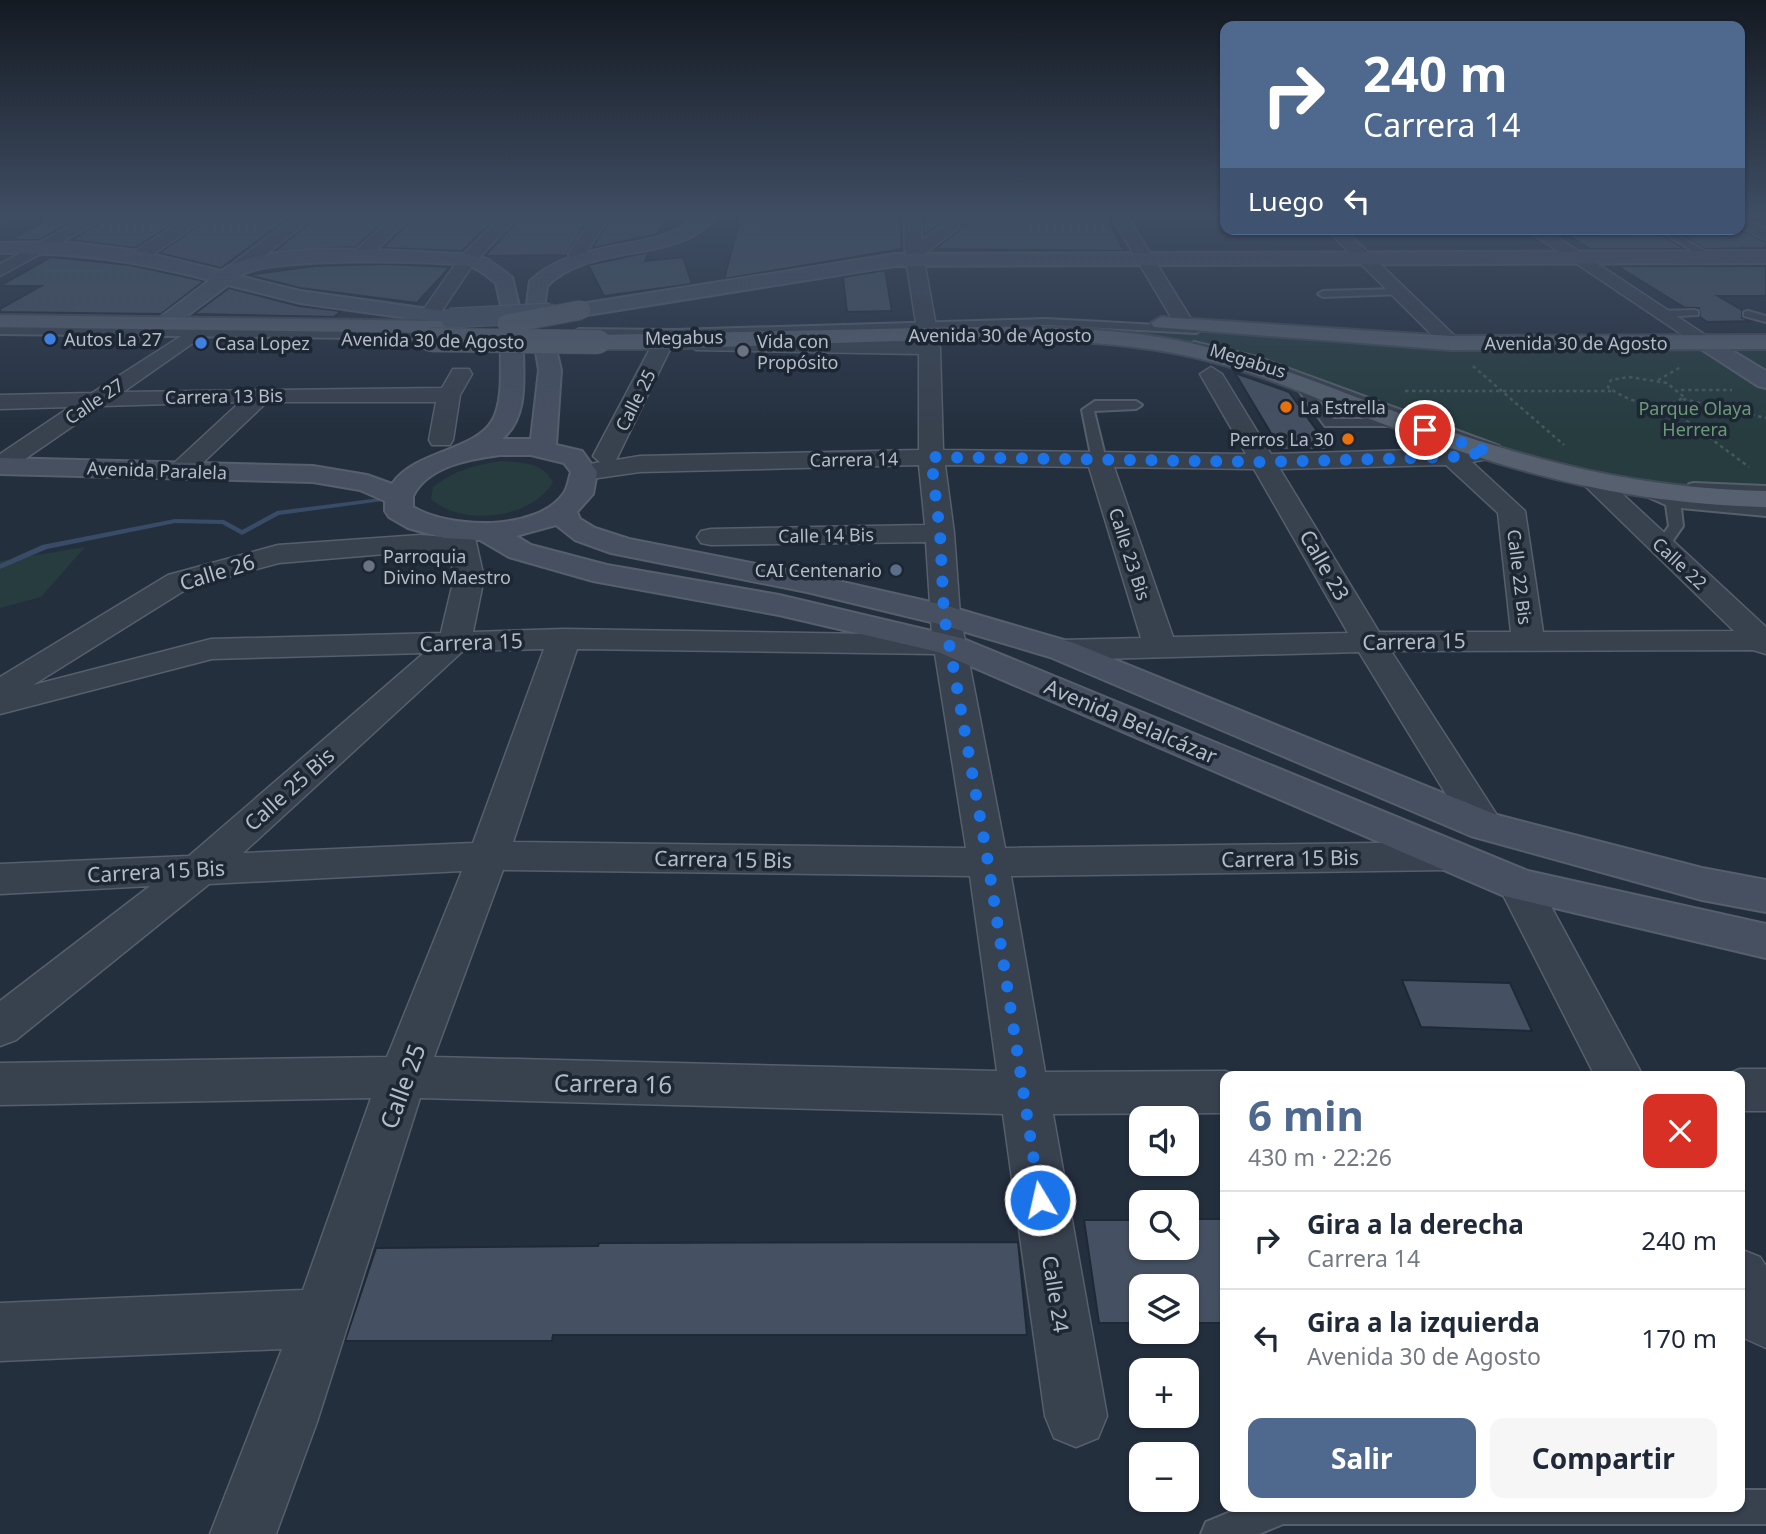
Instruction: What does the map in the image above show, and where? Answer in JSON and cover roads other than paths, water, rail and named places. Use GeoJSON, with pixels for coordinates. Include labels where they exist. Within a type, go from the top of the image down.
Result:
{"type":"FeatureCollection","features":[{"type":"Feature","properties":{"kind":"main road"},"geometry":{"type":"LineString","coordinates":[[165,323],[212,288]]}},
{"type":"Feature","properties":{"kind":"main road"},"geometry":{"type":"LineString","coordinates":[[273,288],[300,297],[435,325],[581,310]]}},
{"type":"Feature","properties":{"kind":"main road"},"geometry":{"type":"LineString","coordinates":[[506,288],[509,306]]}},
{"type":"Feature","properties":{"kind":"main road"},"geometry":{"type":"LineString","coordinates":[[537,288],[537,304]]}},
{"type":"Feature","properties":{"kind":"main road"},"geometry":{"type":"LineString","coordinates":[[488,327],[720,288]]}},
{"type":"Feature","properties":{"kind":"main road","name":"Avenida 30 de Agosto"},"geometry":{"type":"LineString","coordinates":[[0,323],[342,322],[488,327],[667,343],[928,332],[1046,319],[1185,325],[1451,345],[1710,345],[1766,342]]}},
{"type":"Feature","properties":{"kind":"main road","name":"Avenida 30 de Agosto"},"geometry":{"type":"LineString","coordinates":[[0,333],[189,337],[435,325],[595,335],[1049,332],[1128,339],[1199,351],[1489,452],[1639,488],[1764,496]]}},
{"type":"Feature","properties":{"kind":"main road"},"geometry":{"type":"LineString","coordinates":[[512,345],[507,414],[502,425],[491,436],[447,451],[414,476],[398,496],[399,511],[408,519],[435,530],[471,538],[530,524],[563,509],[581,491],[588,462]]}},
{"type":"Feature","properties":{"kind":"main road"},"geometry":{"type":"LineString","coordinates":[[1710,345],[1766,381]]}},
{"type":"Feature","properties":{"kind":"main road"},"geometry":{"type":"LineString","coordinates":[[543,449],[550,370],[546,346]]}},
{"type":"Feature","properties":{"kind":"main road","name":"Avenida Paralela"},"geometry":{"type":"LineString","coordinates":[[313,474],[447,451],[500,447],[543,449],[588,462]]}},
{"type":"Feature","properties":{"kind":"main road","name":"Avenida Paralela"},"geometry":{"type":"LineString","coordinates":[[0,466],[313,474],[368,483],[398,496]]}},
{"type":"Feature","properties":{"kind":"main road","name":"Avenida Belalcázar"},"geometry":{"type":"LineString","coordinates":[[563,509],[563,515],[570,525],[585,534],[622,547],[807,583],[947,630],[1446,856],[1519,885],[1766,941]]}},
{"type":"Feature","properties":{"kind":"main road","name":"Avenida Belalcázar"},"geometry":{"type":"LineString","coordinates":[[471,538],[501,543],[560,563],[779,605],[1062,650],[1485,826],[1702,884],[1766,896]]}},
{"type":"Feature","properties":{"kind":"street"},"geometry":{"type":"LineString","coordinates":[[435,325],[453,288]]}},
{"type":"Feature","properties":{"kind":"street","name":"Calle 24"},"geometry":{"type":"LineString","coordinates":[[920,288],[928,332],[931,457],[947,630],[988,862],[1076,1416]]}},
{"type":"Feature","properties":{"kind":"street"},"geometry":{"type":"LineString","coordinates":[[1163,288],[1185,325]]}},
{"type":"Feature","properties":{"kind":"street"},"geometry":{"type":"LineString","coordinates":[[1394,288],[1451,345]]}},
{"type":"Feature","properties":{"kind":"street"},"geometry":{"type":"LineString","coordinates":[[1620,288],[1710,345]]}},
{"type":"Feature","properties":{"kind":"street","name":"Calle 27"},"geometry":{"type":"LineString","coordinates":[[0,466],[189,337]]}},
{"type":"Feature","properties":{"kind":"street","name":"Calle 25"},"geometry":{"type":"LineString","coordinates":[[588,462],[667,343]]}},
{"type":"Feature","properties":{"kind":"street"},"geometry":{"type":"LineString","coordinates":[[447,451],[449,395],[461,373]]}},
{"type":"Feature","properties":{"kind":"street","name":"Calle 23"},"geometry":{"type":"LineString","coordinates":[[1211,374],[1369,642],[1485,826]]}},
{"type":"Feature","properties":{"kind":"street"},"geometry":{"type":"LineString","coordinates":[[181,470],[261,395]]}},
{"type":"Feature","properties":{"kind":"street","name":"Carrera 13 Bis"},"geometry":{"type":"LineString","coordinates":[[0,402],[261,395],[449,395]]}},
{"type":"Feature","properties":{"kind":"street","name":"Carrera 14"},"geometry":{"type":"LineString","coordinates":[[588,462],[640,464],[931,457],[1264,462],[1452,457],[1489,452]]}},
{"type":"Feature","properties":{"kind":"street","name":"Calle 22 Bis"},"geometry":{"type":"LineString","coordinates":[[1452,457],[1511,511],[1528,639]]}},
{"type":"Feature","properties":{"kind":"street","name":"Calle 23 Bis"},"geometry":{"type":"LineString","coordinates":[[1099,460],[1160,648]]}},
{"type":"Feature","properties":{"kind":"street","name":"Calle 22"},"geometry":{"type":"LineString","coordinates":[[1595,478],[1662,546],[1765,641]]}},
{"type":"Feature","properties":{"kind":"street","name":"Calle 14 Bis"},"geometry":{"type":"LineString","coordinates":[[711,537],[940,533]]}},
{"type":"Feature","properties":{"kind":"street"},"geometry":{"type":"LineString","coordinates":[[455,642],[469,578],[471,538]]}},
{"type":"Feature","properties":{"kind":"street","name":"Calle 26"},"geometry":{"type":"LineString","coordinates":[[0,691],[179,580],[278,554],[471,538]]}},
{"type":"Feature","properties":{"kind":"street","name":"Carrera 15"},"geometry":{"type":"LineString","coordinates":[[0,704],[211,649],[947,630]]}},
{"type":"Feature","properties":{"kind":"street","name":"Calle 25"},"geometry":{"type":"LineString","coordinates":[[243,1534],[322,1318],[404,1077],[488,856],[564,639]]}},
{"type":"Feature","properties":{"kind":"street","name":"Carrera 15"},"geometry":{"type":"LineString","coordinates":[[1062,650],[1528,639],[1765,641]]}},
{"type":"Feature","properties":{"kind":"street","name":"Calle 25 Bis"},"geometry":{"type":"LineString","coordinates":[[0,1027],[200,869],[455,642]]}},
{"type":"Feature","properties":{"kind":"street","name":"Carrera 15 Bis"},"geometry":{"type":"LineString","coordinates":[[0,879],[488,856],[988,862],[1446,856]]}},
{"type":"Feature","properties":{"kind":"street"},"geometry":{"type":"LineString","coordinates":[[1702,884],[1766,879]]}},
{"type":"Feature","properties":{"kind":"street"},"geometry":{"type":"LineString","coordinates":[[1519,885],[1616,1071]]}},
{"type":"Feature","properties":{"kind":"street","name":"Carrera 16"},"geometry":{"type":"LineString","coordinates":[[0,1084],[404,1077],[1023,1093],[1220,1092]]}},
{"type":"Feature","properties":{"kind":"street"},"geometry":{"type":"LineString","coordinates":[[1745,1090],[1766,1090]]}},
{"type":"Feature","properties":{"kind":"street"},"geometry":{"type":"LineString","coordinates":[[1745,1284],[1766,1319]]}},
{"type":"Feature","properties":{"kind":"street"},"geometry":{"type":"LineString","coordinates":[[0,1332],[322,1318]]}},
{"type":"Feature","properties":{"kind":"lane"},"geometry":{"type":"LineString","coordinates":[[1323,294],[1399,292]]}},
{"type":"Feature","properties":{"kind":"lane"},"geometry":{"type":"LineString","coordinates":[[1660,314],[1694,313]]}},
{"type":"Feature","properties":{"kind":"lane"},"geometry":{"type":"LineString","coordinates":[[1748,314],[1766,319]]}},
{"type":"Feature","properties":{"kind":"lane"},"geometry":{"type":"LineString","coordinates":[[209,323],[237,318]]}},
{"type":"Feature","properties":{"kind":"lane","name":"Megabus"},"geometry":{"type":"LineString","coordinates":[[0,323],[674,333],[928,332],[1097,324],[1451,345]]}},
{"type":"Feature","properties":{"kind":"lane","name":"Megabus"},"geometry":{"type":"LineString","coordinates":[[0,333],[671,338],[1060,329],[1172,341],[1253,359],[1488,444],[1595,478],[1764,496]]}},
{"type":"Feature","properties":{"kind":"lane"},"geometry":{"type":"LineString","coordinates":[[1710,345],[1766,348]]}},
{"type":"Feature","properties":{"kind":"lane"},"geometry":{"type":"LineString","coordinates":[[1099,460],[1088,410],[1094,405],[1136,405]]}},
{"type":"Feature","properties":{"kind":"lane"},"geometry":{"type":"LineString","coordinates":[[1639,488],[1673,503],[1764,496]]}},
{"type":"Feature","properties":{"kind":"lane"},"geometry":{"type":"LineString","coordinates":[[1662,546],[1676,526],[1673,503]]}},
{"type":"Feature","properties":{"kind":"lane"},"geometry":{"type":"LineString","coordinates":[[1745,1507],[1766,1507]]}},
{"type":"Feature","properties":{"kind":"lane"},"geometry":{"type":"LineString","coordinates":[[1218,1534],[1271,1512]]}},
{"type":"Feature","properties":{"kind":"waterway"},"geometry":{"type":"LineString","coordinates":[[0,567],[45,547],[175,521],[224,522],[242,533],[277,513],[388,499]]}},
{"type":"Feature","properties":{"kind":"place","name":"Autos La 27"},"geometry":{"type":"Point","coordinates":[50,339]}},
{"type":"Feature","properties":{"kind":"place","name":"Casa Lopez"},"geometry":{"type":"Point","coordinates":[201,343]}},
{"type":"Feature","properties":{"kind":"place","name":"Vida con Propósito"},"geometry":{"type":"Point","coordinates":[743,351]}},
{"type":"Feature","properties":{"kind":"place","name":"La Estrella"},"geometry":{"type":"Point","coordinates":[1286,407]}},
{"type":"Feature","properties":{"kind":"place","name":"Perros La 30"},"geometry":{"type":"Point","coordinates":[1348,439]}},
{"type":"Feature","properties":{"kind":"place","name":"Parroquia Divino Maestro"},"geometry":{"type":"Point","coordinates":[369,566]}},
{"type":"Feature","properties":{"kind":"place","name":"CAI Centenario"},"geometry":{"type":"Point","coordinates":[896,570]}},
{"type":"Feature","properties":{"kind":"park label","name":"Parque Olaya Herrera"},"geometry":{"type":"Point","coordinates":[1695,418]}}]}
